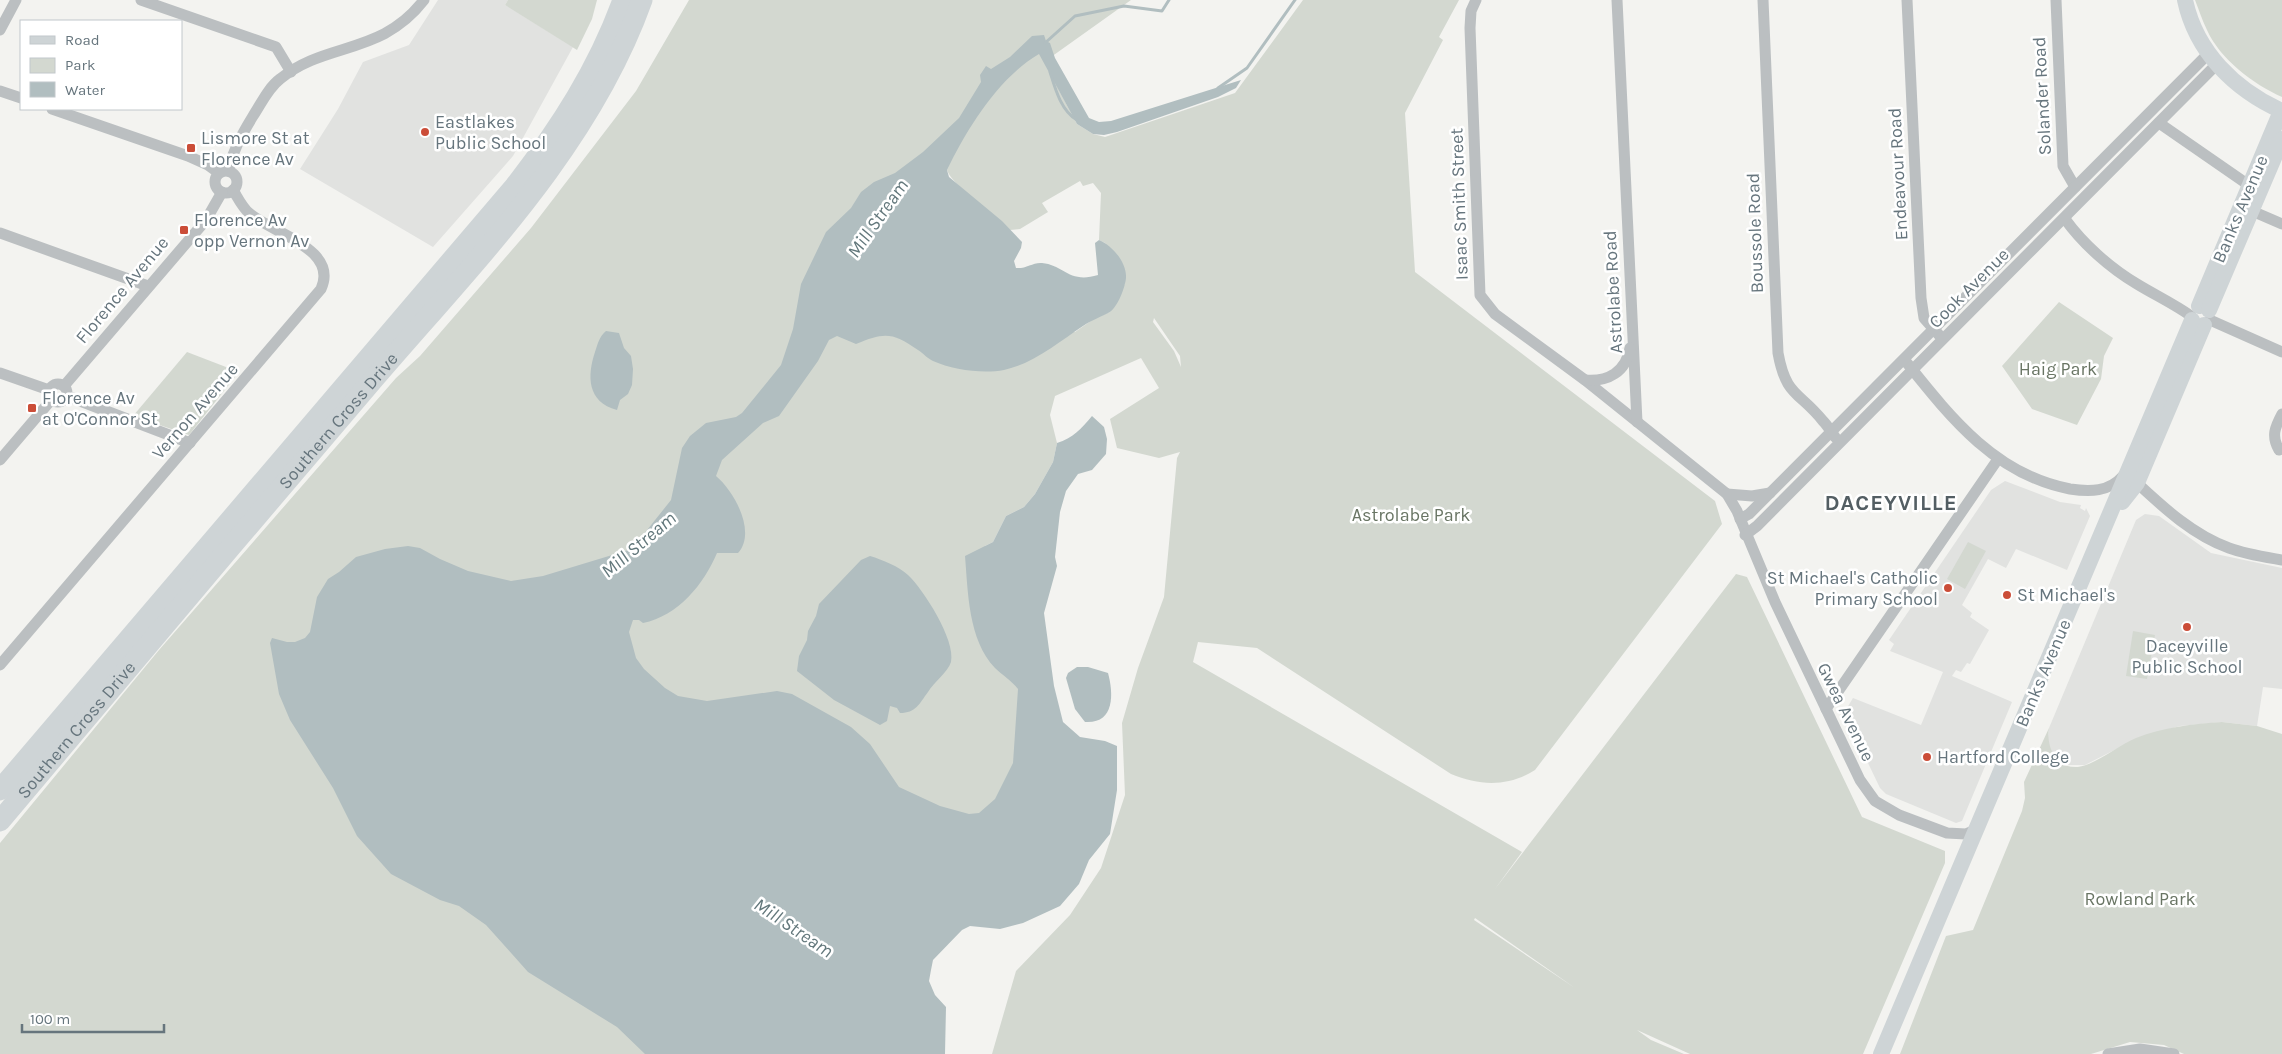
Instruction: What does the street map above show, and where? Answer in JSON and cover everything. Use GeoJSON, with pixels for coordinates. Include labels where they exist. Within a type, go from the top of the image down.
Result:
{"type":"FeatureCollection","features":[{"type":"Feature","properties":{"kind":"highway","name":"Southern Cross Drive"},"geometry":{"type":"LineString","coordinates":[[0,821],[83,708],[515,186],[563,121],[578,96],[594,68],[623,0]]}},
{"type":"Feature","properties":{"kind":"highway","name":"Southern Cross Drive"},"geometry":{"type":"LineString","coordinates":[[102,685],[468,268],[561,156],[609,78],[630,35],[642,0]]}},
{"type":"Feature","properties":{"kind":"highway","name":"Southern Cross Drive"},"geometry":{"type":"LineString","coordinates":[[0,790],[83,708]]}},
{"type":"Feature","properties":{"kind":"street"},"geometry":{"type":"LineString","coordinates":[[0,30],[4,15],[16,0]]}},
{"type":"Feature","properties":{"kind":"street"},"geometry":{"type":"LineString","coordinates":[[141,0],[276,46],[291,72]]}},
{"type":"Feature","properties":{"kind":"street"},"geometry":{"type":"LineString","coordinates":[[55,110],[188,156],[223,172],[234,174],[237,180],[228,191],[215,184],[223,172],[260,105],[274,85],[291,72],[319,58],[385,35],[409,18],[424,0]]}},
{"type":"Feature","properties":{"kind":"street","name":"Isaac Smith Street"},"geometry":{"type":"LineString","coordinates":[[1476,0],[1471,11],[1470,28],[1480,295],[1495,314],[1585,380],[1637,422]]}},
{"type":"Feature","properties":{"kind":"street","name":"Astrolabe Road"},"geometry":{"type":"LineString","coordinates":[[1617,0],[1637,422]]}},
{"type":"Feature","properties":{"kind":"street","name":"Boussole Road"},"geometry":{"type":"LineString","coordinates":[[1763,0],[1778,353],[1781,369],[1790,390],[1823,421],[1839,442]]}},
{"type":"Feature","properties":{"kind":"street","name":"Endeavour Road"},"geometry":{"type":"LineString","coordinates":[[1907,0],[1921,298],[1924,318],[1943,339]]}},
{"type":"Feature","properties":{"kind":"street","name":"Solander Road"},"geometry":{"type":"LineString","coordinates":[[2056,0],[2063,166],[2075,187]]}},
{"type":"Feature","properties":{"kind":"street"},"geometry":{"type":"LineString","coordinates":[[2185,0],[2192,22],[2212,59],[2253,96],[2282,111]]}},
{"type":"Feature","properties":{"kind":"street","name":"Cook Avenue"},"geometry":{"type":"LineString","coordinates":[[1745,535],[1757,526],[1839,442],[1908,364],[1933,329],[2075,187],[2212,59]]}},
{"type":"Feature","properties":{"kind":"street","name":"Cook Avenue"},"geometry":{"type":"LineString","coordinates":[[1740,519],[1749,514],[1830,432],[1908,364],[1943,339],[2159,123],[2212,59]]}},
{"type":"Feature","properties":{"kind":"street"},"geometry":{"type":"LineString","coordinates":[[0,91],[20,98]]}},
{"type":"Feature","properties":{"kind":"street","name":"Banks Avenue"},"geometry":{"type":"LineString","coordinates":[[1881,1054],[1977,829],[2133,476],[2282,111]]}},
{"type":"Feature","properties":{"kind":"street"},"geometry":{"type":"LineString","coordinates":[[2159,123],[2250,186]]}},
{"type":"Feature","properties":{"kind":"street","name":"Banks Avenue"},"geometry":{"type":"LineString","coordinates":[[2200,315],[2252,211],[2282,139]]}},
{"type":"Feature","properties":{"kind":"street","name":"Florence Avenue"},"geometry":{"type":"LineString","coordinates":[[65,391],[148,286],[206,220],[228,191]]}},
{"type":"Feature","properties":{"kind":"street","name":"Vernon Avenue"},"geometry":{"type":"LineString","coordinates":[[2,660],[321,289],[326,275],[321,260],[247,211],[228,191]]}},
{"type":"Feature","properties":{"kind":"street"},"geometry":{"type":"LineString","coordinates":[[2252,211],[2282,224]]}},
{"type":"Feature","properties":{"kind":"street"},"geometry":{"type":"LineString","coordinates":[[2065,219],[2079,237],[2122,274],[2168,300],[2282,352]]}},
{"type":"Feature","properties":{"kind":"street"},"geometry":{"type":"LineString","coordinates":[[0,233],[148,286]]}},
{"type":"Feature","properties":{"kind":"street"},"geometry":{"type":"LineString","coordinates":[[1585,380],[1599,382],[1620,371],[1629,358],[1633,334]]}},
{"type":"Feature","properties":{"kind":"street"},"geometry":{"type":"LineString","coordinates":[[1908,364],[1962,429],[1998,459],[2037,479],[2079,490],[2106,488],[2120,480],[2133,476],[2170,513],[2200,534],[2229,548],[2282,560]]}},
{"type":"Feature","properties":{"kind":"street"},"geometry":{"type":"LineString","coordinates":[[0,373],[51,395],[60,402],[65,391],[190,443]]}},
{"type":"Feature","properties":{"kind":"street"},"geometry":{"type":"LineString","coordinates":[[0,460],[51,395]]}},
{"type":"Feature","properties":{"kind":"street"},"geometry":{"type":"LineString","coordinates":[[2282,414],[2275,427],[2274,441],[2279,450],[2282,450]]}},
{"type":"Feature","properties":{"kind":"street"},"geometry":{"type":"LineString","coordinates":[[1637,422],[1727,494],[1740,519],[1745,535]]}},
{"type":"Feature","properties":{"kind":"street"},"geometry":{"type":"LineString","coordinates":[[1826,709],[1998,459]]}},
{"type":"Feature","properties":{"kind":"street","name":"Banks Avenue"},"geometry":{"type":"LineString","coordinates":[[1889,1054],[2133,476]]}},
{"type":"Feature","properties":{"kind":"street"},"geometry":{"type":"LineString","coordinates":[[1727,494],[1752,496],[1770,493]]}},
{"type":"Feature","properties":{"kind":"street","name":"Gwea Avenue"},"geometry":{"type":"LineString","coordinates":[[1745,535],[1826,709],[1868,793],[1886,809],[1935,830],[1958,834],[1977,829]]}},
{"type":"Feature","properties":{"kind":"street"},"geometry":{"type":"LineString","coordinates":[[2108,1054],[2140,1049],[2174,1054]]}},
{"type":"Feature","properties":{"kind":"shaded area","name":"Eastlakes Public School"},"geometry":{"type":"Polygon","coordinates":[[[438,0],[508,0],[505,5],[573,47],[513,156],[433,247],[300,169],[338,109],[363,62],[409,45],[438,0]]]}},
{"type":"Feature","properties":{"kind":"shaded area"},"geometry":{"type":"Polygon","coordinates":[[[2005,481],[2060,502],[2081,505],[2080,508],[2085,511],[2086,508],[2090,516],[2067,570],[2016,549],[2006,568],[1988,559],[1962,605],[1972,613],[1970,617],[1989,630],[1970,664],[1967,663],[1961,672],[1956,670],[1952,676],[2012,702],[1962,821],[1956,823],[1886,794],[1880,788],[1844,713],[1853,698],[1921,725],[1943,672],[1890,651],[1894,644],[1889,640],[1991,490],[2005,481]]]}},
{"type":"Feature","properties":{"kind":"shaded area","name":"Daceyville Public School"},"geometry":{"type":"Polygon","coordinates":[[[2145,514],[2159,516],[2211,553],[2282,568],[2282,689],[2263,687],[2257,726],[2222,722],[2180,726],[2136,739],[2085,765],[2066,765],[2050,750],[2049,728],[2136,520],[2145,514]]]}},
{"type":"Feature","properties":{"kind":"green space"},"geometry":{"type":"Polygon","coordinates":[[[508,0],[597,0],[592,19],[577,50],[505,5],[508,0]]]}},
{"type":"Feature","properties":{"kind":"green space","name":"Astrolabe Park"},"geometry":{"type":"Polygon","coordinates":[[[689,0],[1131,0],[1044,62],[1077,124],[1093,134],[1105,137],[1235,93],[1303,0],[1459,0],[1439,37],[1443,40],[1405,113],[1415,272],[1715,501],[1722,524],[1535,770],[1525,776],[1504,782],[1473,781],[1451,774],[1257,648],[1198,642],[1193,662],[1522,852],[1495,889],[1736,574],[1747,577],[1862,817],[1945,851],[1945,863],[1863,1054],[1690,1054],[1637,1030],[1651,1040],[1684,1054],[992,1054],[1016,971],[1070,915],[1101,868],[1125,795],[1122,723],[1138,668],[1164,597],[1177,458],[1180,452],[1159,458],[1117,448],[1110,419],[1159,388],[1141,358],[1055,396],[1050,415],[1057,443],[1053,462],[1035,494],[1024,507],[1006,516],[993,542],[985,546],[1028,681],[1015,799],[685,1054],[0,1054],[0,843],[159,650],[396,378],[420,356],[531,228],[636,91],[689,0]],[[950,163],[883,310],[1075,332],[1095,318],[1110,312],[1125,283],[1105,243],[1099,240],[1101,193],[1093,183],[1083,186],[1080,181],[1042,203],[1048,212],[1020,229],[1010,230],[957,184],[947,170],[950,163]],[[1154,318],[1153,322],[1174,351],[1181,367],[1180,356],[1154,318]],[[1475,918],[1474,920],[1575,988],[1475,918]]]}},
{"type":"Feature","properties":{"kind":"green space"},"geometry":{"type":"Polygon","coordinates":[[[2195,0],[2282,0],[2282,97],[2238,70],[2220,51],[2207,30],[2195,0]]]}},
{"type":"Feature","properties":{"kind":"green space","name":"Haig Park"},"geometry":{"type":"Polygon","coordinates":[[[2059,302],[2113,338],[2104,356],[2101,379],[2077,425],[2032,409],[2002,366],[2059,302]]]}},
{"type":"Feature","properties":{"kind":"green space"},"geometry":{"type":"Polygon","coordinates":[[[187,352],[239,372],[189,435],[133,416],[187,352]]]}},
{"type":"Feature","properties":{"kind":"green space"},"geometry":{"type":"Polygon","coordinates":[[[1968,542],[1986,551],[1965,589],[1947,579],[1968,542]]]}},
{"type":"Feature","properties":{"kind":"green space"},"geometry":{"type":"Polygon","coordinates":[[[2133,631],[2155,635],[2147,679],[2126,676],[2133,631]]]}},
{"type":"Feature","properties":{"kind":"green space","name":"Rowland Park"},"geometry":{"type":"Polygon","coordinates":[[[2222,722],[2257,726],[2282,734],[2282,1054],[2184,1054],[2164,1045],[2130,1042],[2091,1054],[1900,1054],[1946,936],[1973,930],[2022,811],[2025,798],[2024,782],[2049,728],[2049,742],[2054,755],[2063,764],[2070,767],[2078,767],[2092,763],[2129,741],[2146,734],[2178,727],[2222,722]]]}},
{"type":"Feature","properties":{"kind":"water"},"geometry":{"type":"Polygon","coordinates":[[[1044,35],[1089,118],[1099,122],[1111,121],[1241,80],[1236,88],[1218,97],[1117,132],[1104,135],[1093,134],[1077,124],[1039,54],[1010,76],[997,90],[964,138],[947,170],[949,177],[1002,221],[1022,242],[1014,261],[1016,268],[1042,263],[1050,264],[1073,276],[1088,277],[1098,275],[1095,243],[1099,240],[1114,251],[1122,261],[1126,272],[1124,287],[1116,306],[1110,312],[1086,324],[1035,358],[1015,367],[996,371],[968,370],[941,364],[931,360],[920,351],[895,337],[874,337],[856,344],[837,336],[829,340],[818,361],[779,416],[763,423],[722,460],[716,476],[730,491],[736,501],[744,523],[745,534],[743,544],[738,553],[717,553],[712,565],[697,587],[678,606],[656,619],[643,623],[639,620],[633,620],[629,632],[636,658],[644,669],[665,688],[678,696],[707,701],[777,691],[792,694],[851,727],[870,744],[899,787],[940,806],[969,814],[979,813],[995,799],[1013,763],[1018,689],[995,668],[979,644],[971,615],[965,556],[993,542],[1006,516],[1024,507],[1035,494],[1053,462],[1057,443],[1076,432],[1092,416],[1104,427],[1107,439],[1106,454],[1092,470],[1078,474],[1066,491],[1060,512],[1055,557],[1057,566],[1044,613],[1054,686],[1063,722],[1080,737],[1105,741],[1117,746],[1117,790],[1110,834],[1089,860],[1079,884],[1060,906],[1023,923],[1000,929],[970,926],[962,930],[933,960],[929,981],[935,995],[946,1007],[945,1054],[645,1054],[617,1027],[528,972],[486,925],[459,906],[440,900],[391,874],[357,836],[333,788],[290,720],[279,694],[270,643],[272,638],[295,642],[305,638],[310,632],[317,597],[328,579],[356,557],[385,549],[408,546],[420,548],[468,571],[511,581],[543,576],[632,549],[671,500],[682,448],[690,436],[706,423],[736,417],[742,413],[781,365],[793,329],[801,284],[826,232],[851,208],[861,192],[874,182],[895,173],[923,152],[959,118],[981,82],[980,75],[986,66],[991,69],[1010,57],[1032,36],[1044,35]]]}},
{"type":"Feature","properties":{"kind":"water"},"geometry":{"type":"Polygon","coordinates":[[[606,331],[619,333],[624,348],[631,356],[633,369],[632,385],[628,394],[620,400],[617,410],[600,401],[592,387],[592,361],[600,338],[606,331]]]}},
{"type":"Feature","properties":{"kind":"water"},"geometry":{"type":"Polygon","coordinates":[[[870,556],[900,569],[922,591],[944,628],[951,653],[949,666],[917,707],[914,710],[900,713],[897,708],[890,706],[887,721],[880,725],[834,700],[797,671],[799,656],[807,640],[808,631],[816,616],[819,604],[861,560],[870,556]]]}},
{"type":"Feature","properties":{"kind":"water"},"geometry":{"type":"Polygon","coordinates":[[[1077,667],[1088,667],[1108,673],[1111,690],[1110,706],[1102,718],[1095,721],[1085,722],[1075,709],[1066,678],[1068,673],[1077,667]]]}},
{"type":"Feature","properties":{"kind":"waterway"},"geometry":{"type":"LineString","coordinates":[[1045,43],[1075,16],[1124,6],[1162,11],[1169,0]]}},
{"type":"Feature","properties":{"kind":"waterway"},"geometry":{"type":"LineString","coordinates":[[1218,88],[1247,68],[1295,0]]}},
{"type":"Feature","properties":{"kind":"waterway","name":"Mill Stream"},"geometry":{"type":"LineString","coordinates":[[1050,72],[1063,105],[1071,116],[1077,120]]}},
{"type":"Feature","properties":{"kind":"place","name":"Eastlakes Public School"},"geometry":{"type":"Point","coordinates":[425,132]}},
{"type":"Feature","properties":{"kind":"place","name":"Lismore St at Florence Av"},"geometry":{"type":"Point","coordinates":[191,148]}},
{"type":"Feature","properties":{"kind":"place","name":"Florence Av opp Vernon Av"},"geometry":{"type":"Point","coordinates":[184,230]}},
{"type":"Feature","properties":{"kind":"place","name":"Florence Av at O'Connor St"},"geometry":{"type":"Point","coordinates":[32,408]}},
{"type":"Feature","properties":{"kind":"place","name":"St Michael's Catholic Primary School"},"geometry":{"type":"Point","coordinates":[1948,588]}},
{"type":"Feature","properties":{"kind":"place","name":"St Michael's"},"geometry":{"type":"Point","coordinates":[2007,595]}},
{"type":"Feature","properties":{"kind":"place","name":"Daceyville Public School"},"geometry":{"type":"Point","coordinates":[2187,627]}},
{"type":"Feature","properties":{"kind":"place","name":"Hartford College"},"geometry":{"type":"Point","coordinates":[1927,757]}},
{"type":"Feature","properties":{"kind":"district","name":"DACEYVILLE"},"geometry":{"type":"Point","coordinates":[1891,502]}}]}
